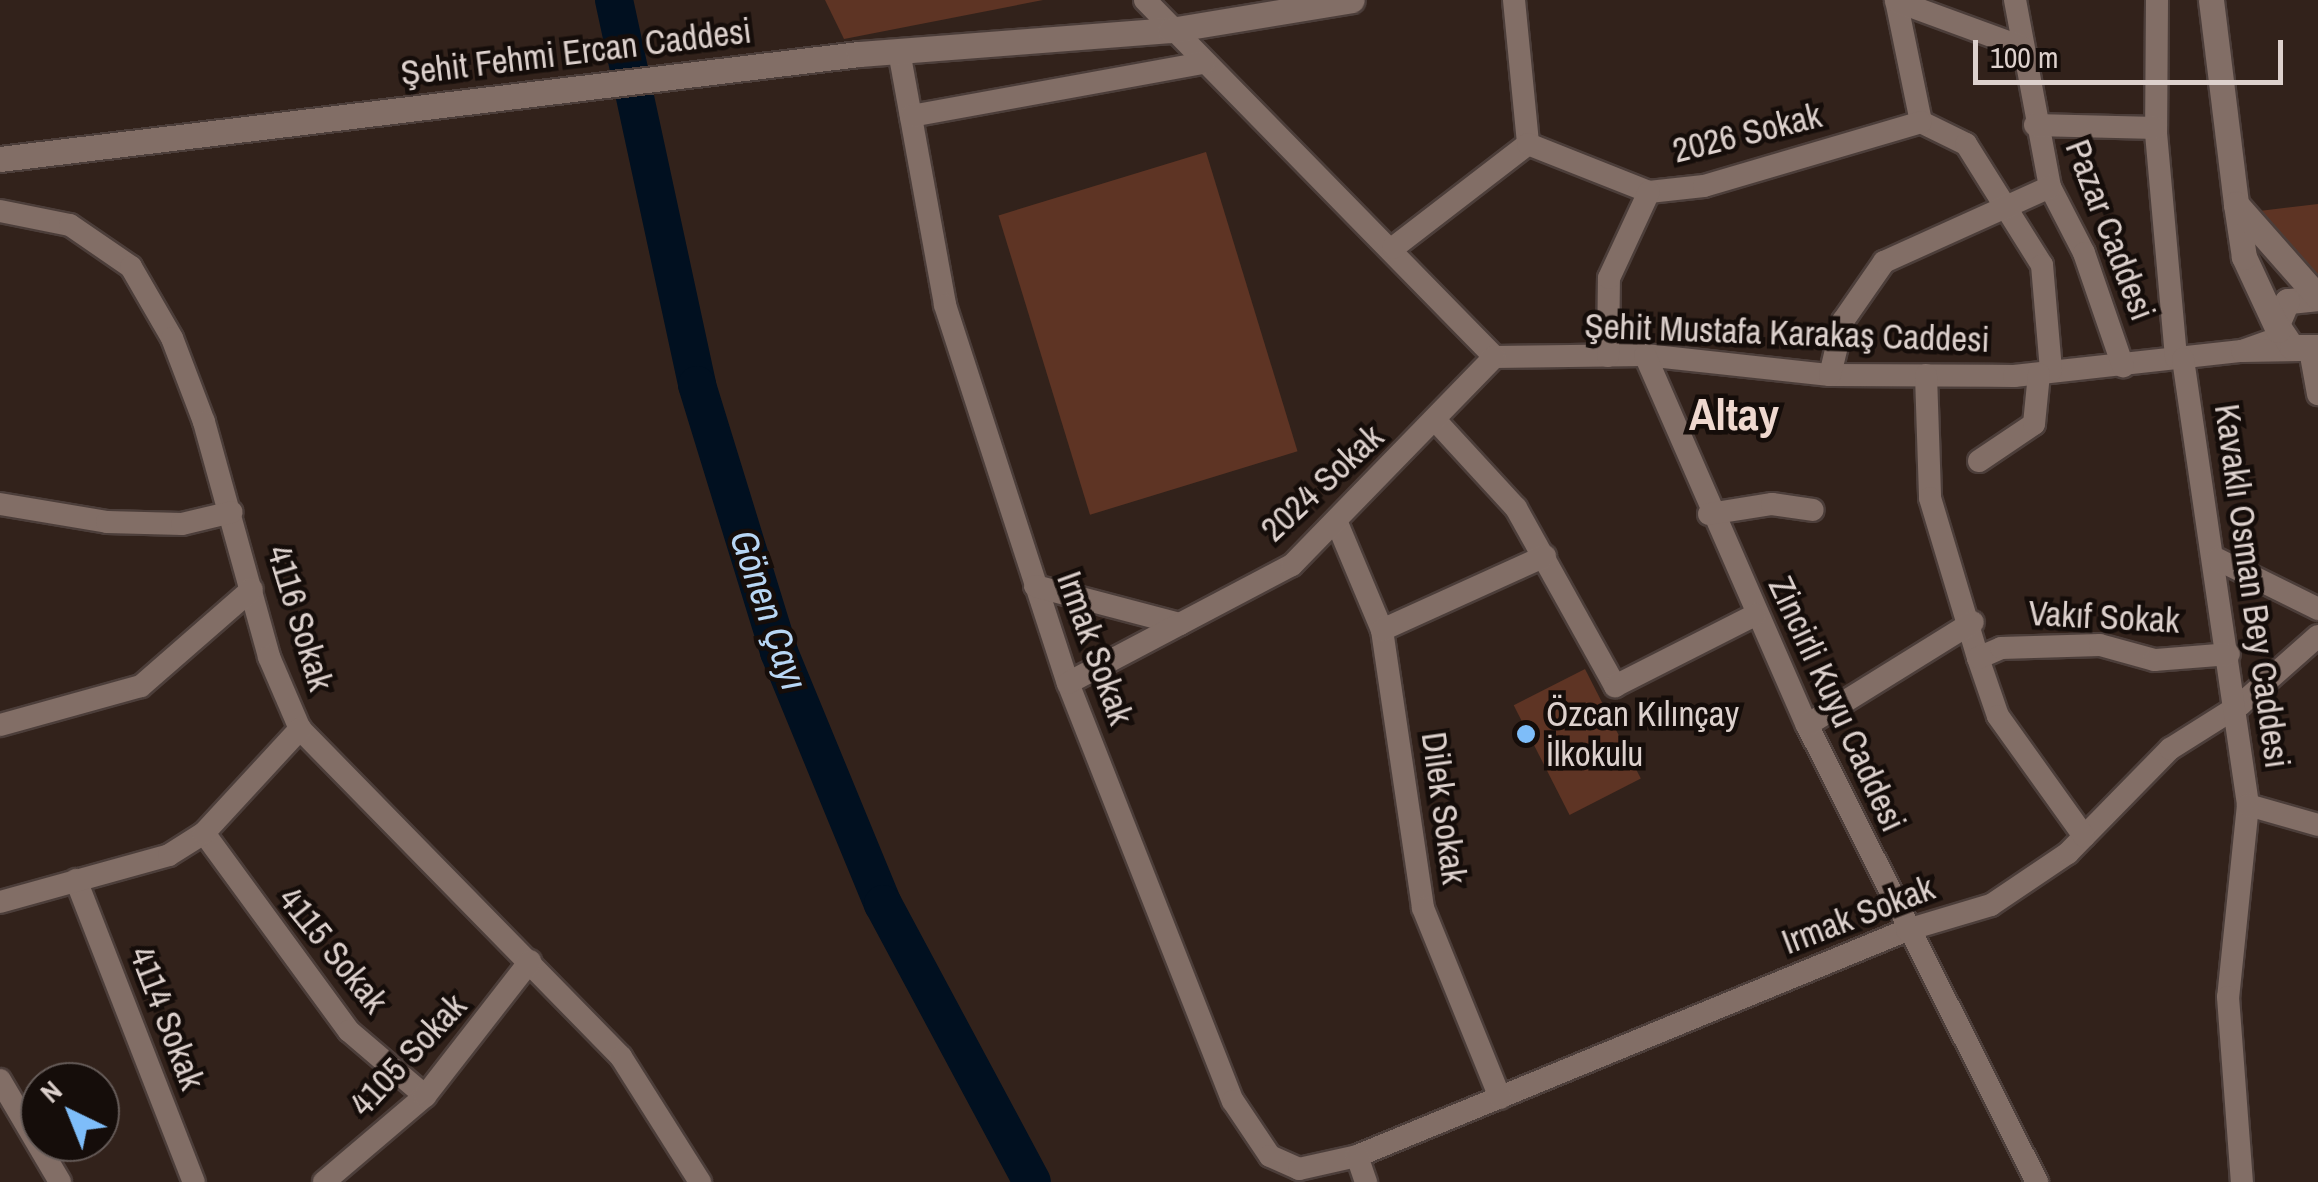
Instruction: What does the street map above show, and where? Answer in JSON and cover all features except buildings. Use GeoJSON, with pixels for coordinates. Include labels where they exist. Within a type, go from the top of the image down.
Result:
{"type":"FeatureCollection","features":[{"type":"Feature","properties":{"kind":"main road","name":"Şehit Fehmi Ercan Caddesi"},"geometry":{"type":"LineString","coordinates":[[0,159],[859,54],[1171,30],[1352,0]]}},
{"type":"Feature","properties":{"kind":"main road"},"geometry":{"type":"LineString","coordinates":[[2211,0],[2244,257],[2298,342]]}},
{"type":"Feature","properties":{"kind":"main road","name":"Şehit Fehmi Ercan Caddesi"},"geometry":{"type":"LineString","coordinates":[[0,142],[47,155]]}},
{"type":"Feature","properties":{"kind":"main road"},"geometry":{"type":"LineString","coordinates":[[2236,204],[2318,298]]}},
{"type":"Feature","properties":{"kind":"main road"},"geometry":{"type":"LineString","coordinates":[[2298,342],[2287,301],[2318,298]]}},
{"type":"Feature","properties":{"kind":"street"},"geometry":{"type":"LineString","coordinates":[[1145,0],[1393,248],[1494,357]]}},
{"type":"Feature","properties":{"kind":"street"},"geometry":{"type":"LineString","coordinates":[[1393,248],[1528,144],[1514,0]]}},
{"type":"Feature","properties":{"kind":"street"},"geometry":{"type":"LineString","coordinates":[[1896,0],[2022,48]]}},
{"type":"Feature","properties":{"kind":"street"},"geometry":{"type":"LineString","coordinates":[[1896,0],[1921,122],[1966,144],[2042,265],[2045,372],[2034,424],[1979,461]]}},
{"type":"Feature","properties":{"kind":"street","name":"Pazar Caddesi"},"geometry":{"type":"LineString","coordinates":[[2015,0],[2035,125],[2050,187],[2084,253],[2123,366]]}},
{"type":"Feature","properties":{"kind":"street","name":"Kavaklı Osman Bey Caddesi"},"geometry":{"type":"LineString","coordinates":[[2156,0],[2156,128],[2179,359],[2240,705],[2248,806],[2228,997],[2242,1182]]}},
{"type":"Feature","properties":{"kind":"street","name":"Irmak Sokak"},"geometry":{"type":"LineString","coordinates":[[899,51],[945,305],[1068,683],[1250,1132],[1299,1169],[1357,1156],[1907,930],[1991,905],[2084,836],[2170,749],[2240,705],[2318,636]]}},
{"type":"Feature","properties":{"kind":"street"},"geometry":{"type":"LineString","coordinates":[[911,116],[1204,63]]}},
{"type":"Feature","properties":{"kind":"street","name":"2026 Sokak"},"geometry":{"type":"LineString","coordinates":[[1528,144],[1649,192],[1704,186],[1921,122]]}},
{"type":"Feature","properties":{"kind":"street"},"geometry":{"type":"LineString","coordinates":[[2035,125],[2156,128]]}},
{"type":"Feature","properties":{"kind":"street"},"geometry":{"type":"LineString","coordinates":[[1830,374],[1843,321],[1884,262],[2050,187]]}},
{"type":"Feature","properties":{"kind":"street"},"geometry":{"type":"LineString","coordinates":[[1608,356],[1608,278],[1649,192]]}},
{"type":"Feature","properties":{"kind":"street","name":"4116 Sokak"},"geometry":{"type":"LineString","coordinates":[[0,211],[70,225],[131,268],[172,338],[300,729],[621,1058],[700,1182]]}},
{"type":"Feature","properties":{"kind":"street"},"geometry":{"type":"LineString","coordinates":[[2298,342],[2318,394]]}},
{"type":"Feature","properties":{"kind":"street","name":"Şehit Mustafa Karakaş Caddesi"},"geometry":{"type":"LineString","coordinates":[[1494,357],[1645,355],[1830,374],[1926,375],[2123,366],[2298,342]]}},
{"type":"Feature","properties":{"kind":"street","name":"Zincirli Kuyu Caddesi"},"geometry":{"type":"LineString","coordinates":[[1645,355],[1709,514],[1807,725],[1907,930],[2038,1182]]}},
{"type":"Feature","properties":{"kind":"street","name":"2024 Sokak"},"geometry":{"type":"LineString","coordinates":[[1068,683],[1292,565],[1436,422],[1494,357]]}},
{"type":"Feature","properties":{"kind":"street"},"geometry":{"type":"LineString","coordinates":[[1926,375],[1930,498],[1973,622],[1978,658],[1998,716],[2084,836]]}},
{"type":"Feature","properties":{"kind":"street"},"geometry":{"type":"LineString","coordinates":[[1436,422],[1545,556],[1615,686],[1756,615]]}},
{"type":"Feature","properties":{"kind":"street"},"geometry":{"type":"LineString","coordinates":[[0,504],[108,522],[182,524],[232,512]]}},
{"type":"Feature","properties":{"kind":"street"},"geometry":{"type":"LineString","coordinates":[[1709,514],[1772,504],[1813,510]]}},
{"type":"Feature","properties":{"kind":"street","name":"Dilek Sokak"},"geometry":{"type":"LineString","coordinates":[[1337,523],[1382,630],[1423,908],[1500,1098]]}},
{"type":"Feature","properties":{"kind":"street"},"geometry":{"type":"LineString","coordinates":[[1382,630],[1545,556]]}},
{"type":"Feature","properties":{"kind":"street"},"geometry":{"type":"LineString","coordinates":[[2217,558],[2318,609]]}},
{"type":"Feature","properties":{"kind":"street"},"geometry":{"type":"LineString","coordinates":[[1036,586],[1180,624]]}},
{"type":"Feature","properties":{"kind":"street"},"geometry":{"type":"LineString","coordinates":[[0,725],[140,686],[252,588]]}},
{"type":"Feature","properties":{"kind":"street"},"geometry":{"type":"LineString","coordinates":[[1807,725],[1973,622]]}},
{"type":"Feature","properties":{"kind":"street","name":"Vakıf Sokak"},"geometry":{"type":"LineString","coordinates":[[1978,658],[2000,648],[2100,645],[2155,660],[2229,654]]}},
{"type":"Feature","properties":{"kind":"street"},"geometry":{"type":"LineString","coordinates":[[0,902],[169,855],[204,833],[300,729]]}},
{"type":"Feature","properties":{"kind":"street"},"geometry":{"type":"LineString","coordinates":[[2248,806],[2318,825]]}},
{"type":"Feature","properties":{"kind":"street","name":"4115 Sokak"},"geometry":{"type":"LineString","coordinates":[[204,833],[349,1031],[425,1096]]}},
{"type":"Feature","properties":{"kind":"street","name":"4114 Sokak"},"geometry":{"type":"LineString","coordinates":[[76,880],[194,1182]]}},
{"type":"Feature","properties":{"kind":"street","name":"4105 Sokak"},"geometry":{"type":"LineString","coordinates":[[324,1182],[425,1096],[530,962]]}},
{"type":"Feature","properties":{"kind":"street"},"geometry":{"type":"LineString","coordinates":[[3,1093],[60,1182]]}},
{"type":"Feature","properties":{"kind":"street"},"geometry":{"type":"LineString","coordinates":[[1357,1156],[1366,1182]]}},
{"type":"Feature","properties":{"kind":"shaded area"},"geometry":{"type":"Polygon","coordinates":[[[825,0],[1043,0],[844,39],[825,0]]]}},
{"type":"Feature","properties":{"kind":"shaded area"},"geometry":{"type":"Polygon","coordinates":[[[1206,152],[1298,451],[1090,515],[998,215],[1206,152]]]}},
{"type":"Feature","properties":{"kind":"shaded area"},"geometry":{"type":"Polygon","coordinates":[[[2318,204],[2318,290],[2251,212],[2318,204]]]}},
{"type":"Feature","properties":{"kind":"shaded area"},"geometry":{"type":"Polygon","coordinates":[[[1585,669],[1641,779],[1570,815],[1514,705],[1585,669]]]}},
{"type":"Feature","properties":{"kind":"waterway","name":"Gönen Çayı"},"geometry":{"type":"LineString","coordinates":[[614,0],[697,385],[779,652],[883,904],[1032,1182]]}},
{"type":"Feature","properties":{"kind":"place","name":"Özcan Kılınçay İlkokulu"},"geometry":{"type":"Point","coordinates":[1526,734]}},
{"type":"Feature","properties":{"kind":"district","name":"Altay"},"geometry":{"type":"Point","coordinates":[1734,414]}}]}
